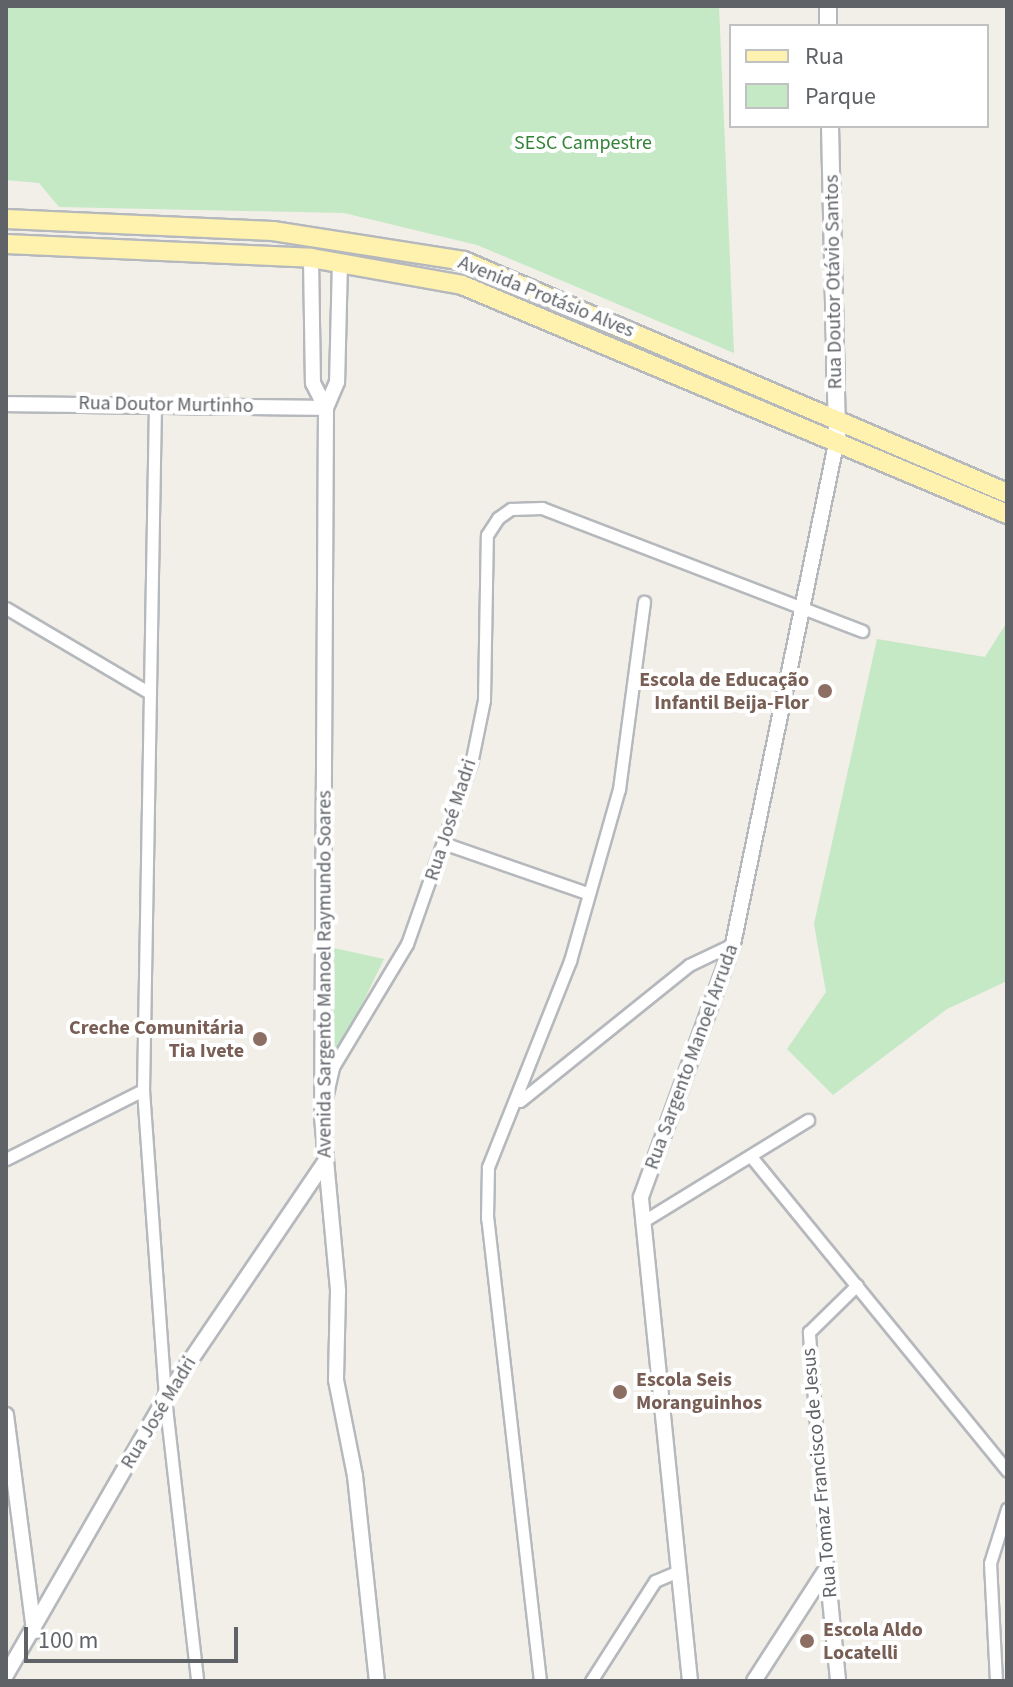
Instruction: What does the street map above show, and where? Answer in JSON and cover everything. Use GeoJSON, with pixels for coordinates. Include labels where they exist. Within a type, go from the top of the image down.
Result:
{"type":"FeatureCollection","features":[{"type":"Feature","properties":{"kind":"main road","name":"Rua Doutor Otávio Santos"},"geometry":{"type":"LineString","coordinates":[[830,128],[837,439]]}},
{"type":"Feature","properties":{"kind":"main road","name":"Avenida Protásio Alves"},"geometry":{"type":"LineString","coordinates":[[6,219],[273,231],[464,261],[837,416],[1007,493]]}},
{"type":"Feature","properties":{"kind":"main road"},"geometry":{"type":"LineString","coordinates":[[273,231],[340,262]]}},
{"type":"Feature","properties":{"kind":"main road","name":"Avenida Protásio Alves"},"geometry":{"type":"LineString","coordinates":[[6,244],[311,258],[462,285],[837,439],[1007,514]]}},
{"type":"Feature","properties":{"kind":"street","name":"Avenida Sargento Manoel Raymundo Soares"},"geometry":{"type":"LineString","coordinates":[[311,258],[313,383],[326,408]]}},
{"type":"Feature","properties":{"kind":"street","name":"Avenida Sargento Manoel Raymundo Soares"},"geometry":{"type":"LineString","coordinates":[[340,262],[337,382],[326,408],[322,1117],[338,1291],[336,1380],[355,1476],[377,1681]]}},
{"type":"Feature","properties":{"kind":"street","name":"Rua Doutor Murtinho"},"geometry":{"type":"LineString","coordinates":[[6,404],[326,408]]}},
{"type":"Feature","properties":{"kind":"street"},"geometry":{"type":"LineString","coordinates":[[155,404],[143,1090],[165,1398],[197,1681]]}},
{"type":"Feature","properties":{"kind":"street","name":"Rua Sargento Manoel Arruda"},"geometry":{"type":"LineString","coordinates":[[690,1681],[641,1197],[733,944],[798,609],[837,439]]}},
{"type":"Feature","properties":{"kind":"street","name":"Rua José Madri"},"geometry":{"type":"LineString","coordinates":[[322,1117],[333,1067],[407,944],[446,844],[484,700],[487,535],[511,509],[542,508],[798,609]]}},
{"type":"Feature","properties":{"kind":"street"},"geometry":{"type":"LineString","coordinates":[[540,1681],[487,1218],[488,1167],[520,1101],[533,1040],[570,961],[619,789],[644,602]]}},
{"type":"Feature","properties":{"kind":"street"},"geometry":{"type":"LineString","coordinates":[[6,608],[150,693]]}},
{"type":"Feature","properties":{"kind":"street"},"geometry":{"type":"LineString","coordinates":[[798,609],[862,631]]}},
{"type":"Feature","properties":{"kind":"street"},"geometry":{"type":"LineString","coordinates":[[446,844],[587,893]]}},
{"type":"Feature","properties":{"kind":"street"},"geometry":{"type":"LineString","coordinates":[[520,1101],[689,965],[733,944]]}},
{"type":"Feature","properties":{"kind":"street"},"geometry":{"type":"LineString","coordinates":[[6,1159],[143,1090]]}},
{"type":"Feature","properties":{"kind":"street"},"geometry":{"type":"LineString","coordinates":[[642,1222],[753,1159],[808,1120]]}},
{"type":"Feature","properties":{"kind":"street"},"geometry":{"type":"LineString","coordinates":[[753,1159],[1007,1470]]}},
{"type":"Feature","properties":{"kind":"street","name":"Rua José Madri"},"geometry":{"type":"LineString","coordinates":[[6,1675],[165,1398],[326,1160]]}},
{"type":"Feature","properties":{"kind":"street","name":"Rua Tomaz Francisco de Jesus"},"geometry":{"type":"LineString","coordinates":[[838,1681],[809,1332],[857,1285]]}},
{"type":"Feature","properties":{"kind":"street"},"geometry":{"type":"LineString","coordinates":[[6,1415],[34,1631]]}},
{"type":"Feature","properties":{"kind":"street"},"geometry":{"type":"LineString","coordinates":[[996,1681],[990,1563],[1007,1509]]}},
{"type":"Feature","properties":{"kind":"street"},"geometry":{"type":"LineString","coordinates":[[754,1681],[827,1568]]}},
{"type":"Feature","properties":{"kind":"street"},"geometry":{"type":"LineString","coordinates":[[591,1681],[655,1581],[678,1571]]}},
{"type":"Feature","properties":{"kind":"green space","name":"SESC Campestre"},"geometry":{"type":"Polygon","coordinates":[[[6,6],[719,6],[734,353],[477,245],[344,213],[59,207],[39,183],[6,180],[6,6]]]}},
{"type":"Feature","properties":{"kind":"green space"},"geometry":{"type":"Polygon","coordinates":[[[1007,622],[1007,981],[947,1009],[833,1095],[787,1049],[826,992],[814,924],[877,639],[985,657],[1007,622]]]}},
{"type":"Feature","properties":{"kind":"green space"},"geometry":{"type":"Polygon","coordinates":[[[334,948],[384,959],[333,1064],[334,948]]]}},
{"type":"Feature","properties":{"kind":"place","name":"Escola de Educação Infantil Beija-Flor"},"geometry":{"type":"Point","coordinates":[825,691]}},
{"type":"Feature","properties":{"kind":"place","name":"Creche Comunitária Tia Ivete"},"geometry":{"type":"Point","coordinates":[260,1039]}},
{"type":"Feature","properties":{"kind":"place","name":"Escola Seis Moranguinhos"},"geometry":{"type":"Point","coordinates":[620,1392]}},
{"type":"Feature","properties":{"kind":"place","name":"Escola Aldo Locatelli"},"geometry":{"type":"Point","coordinates":[807,1641]}}]}
